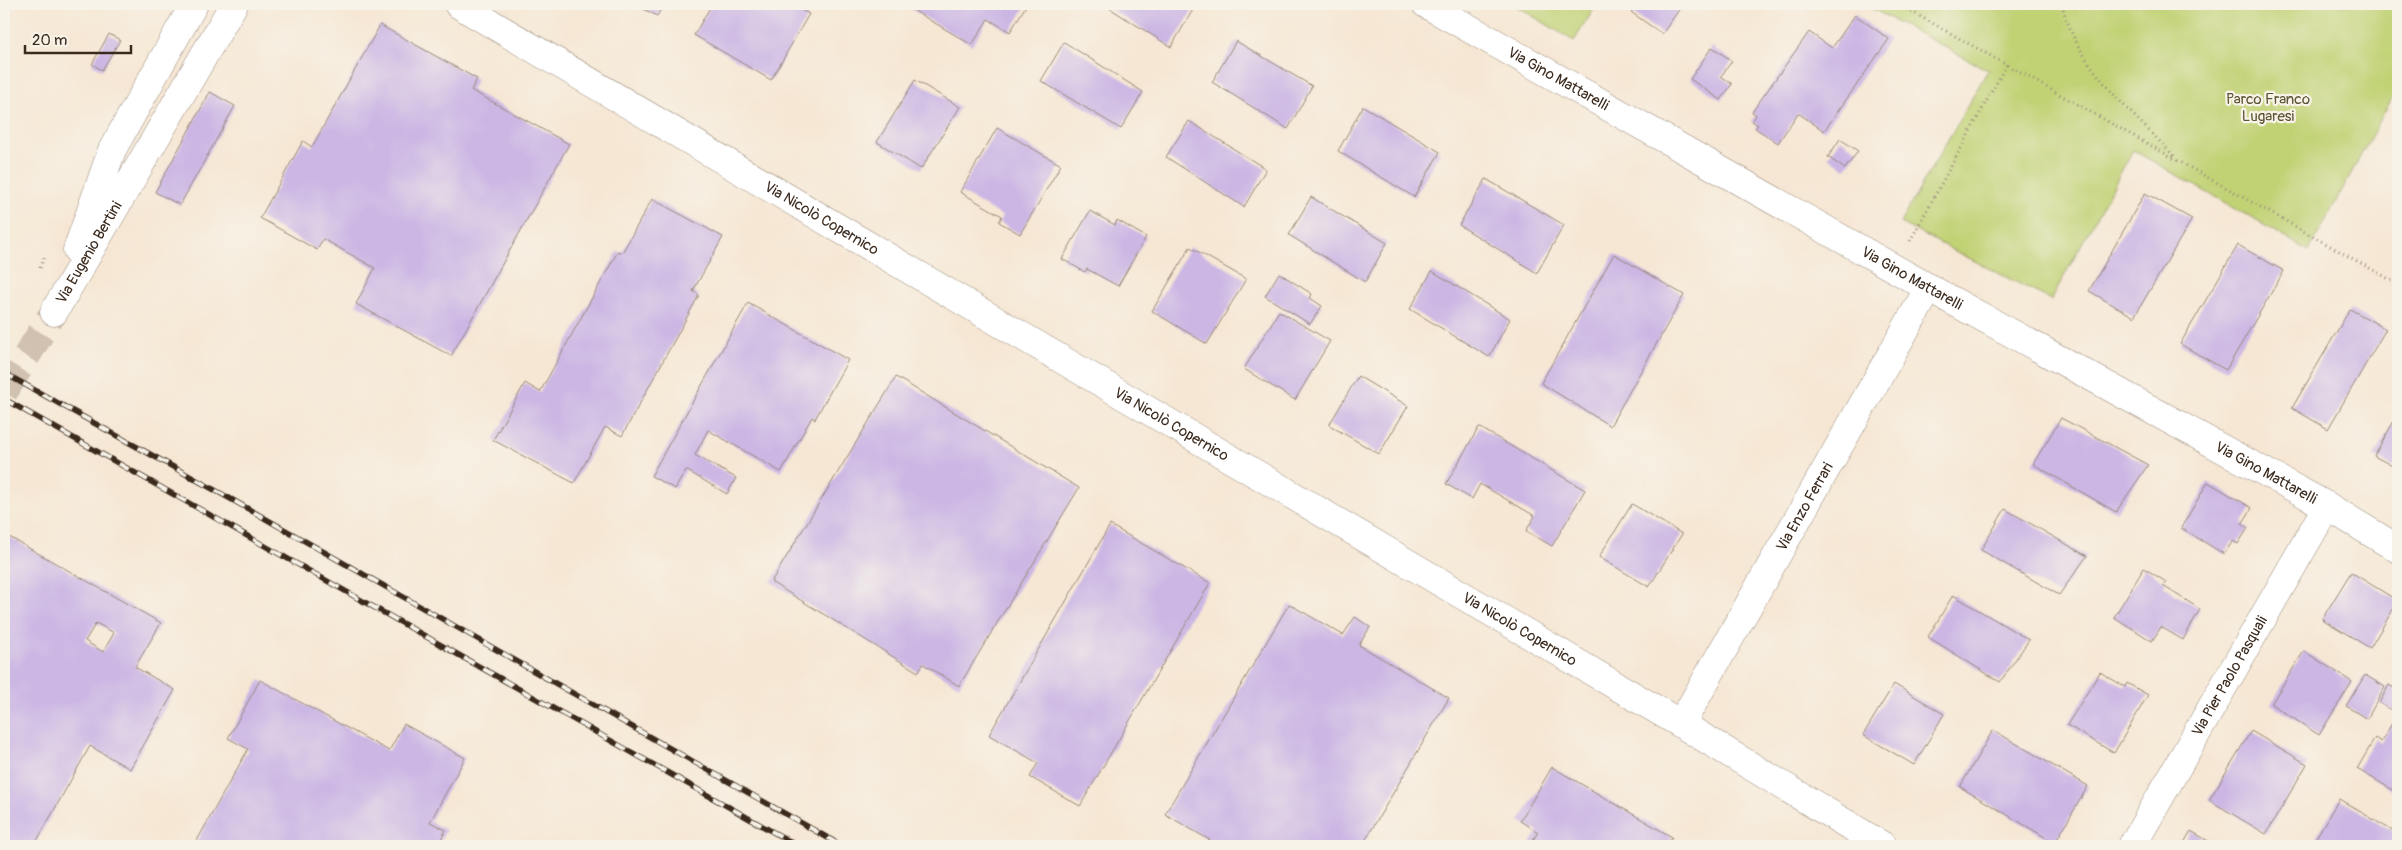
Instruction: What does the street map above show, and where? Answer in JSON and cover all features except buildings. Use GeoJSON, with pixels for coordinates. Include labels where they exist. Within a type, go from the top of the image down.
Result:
{"type":"FeatureCollection","features":[{"type":"Feature","properties":{"kind":"street","name":"Via Eugenio Bertini"},"geometry":{"type":"LineString","coordinates":[[194,4],[112,150],[54,312],[234,4]]}},
{"type":"Feature","properties":{"kind":"street","name":"Via Nicolò Copernico"},"geometry":{"type":"LineString","coordinates":[[458,4],[1884,846]]}},
{"type":"Feature","properties":{"kind":"street","name":"Via Gino Mattarelli"},"geometry":{"type":"LineString","coordinates":[[1426,4],[1929,288],[2327,506],[2398,549]]}},
{"type":"Feature","properties":{"kind":"street","name":"Via Enzo Ferrari"},"geometry":{"type":"LineString","coordinates":[[1680,724],[1929,288]]}},
{"type":"Feature","properties":{"kind":"street","name":"Via Pier Paolo Pasquali"},"geometry":{"type":"LineString","coordinates":[[2132,846],[2327,506]]}},
{"type":"Feature","properties":{"kind":"path"},"geometry":{"type":"LineString","coordinates":[[1898,4],[2398,284]]}},
{"type":"Feature","properties":{"kind":"path"},"geometry":{"type":"LineString","coordinates":[[2062,4],[2064,15],[2093,72],[2178,160]]}},
{"type":"Feature","properties":{"kind":"path"},"geometry":{"type":"LineString","coordinates":[[1894,268],[2007,64]]}},
{"type":"Feature","properties":{"kind":"green space"},"geometry":{"type":"Polygon","coordinates":[[[1513,4],[1597,4],[1574,41],[1513,4]]]}},
{"type":"Feature","properties":{"kind":"green space","name":"Parco Franco Lugaresi"},"geometry":{"type":"Polygon","coordinates":[[[1863,4],[2398,4],[2398,87],[2309,251],[2133,150],[2051,300],[1900,223],[1988,70],[1863,4]]]}},
{"type":"Feature","properties":{"kind":"tunnel"},"geometry":{"type":"LineString","coordinates":[[4,392],[54,312]]}},
{"type":"Feature","properties":{"kind":"railway"},"geometry":{"type":"LineString","coordinates":[[4,373],[229,498],[842,846]]}},
{"type":"Feature","properties":{"kind":"railway"},"geometry":{"type":"LineString","coordinates":[[4,399],[798,846]]}}]}
